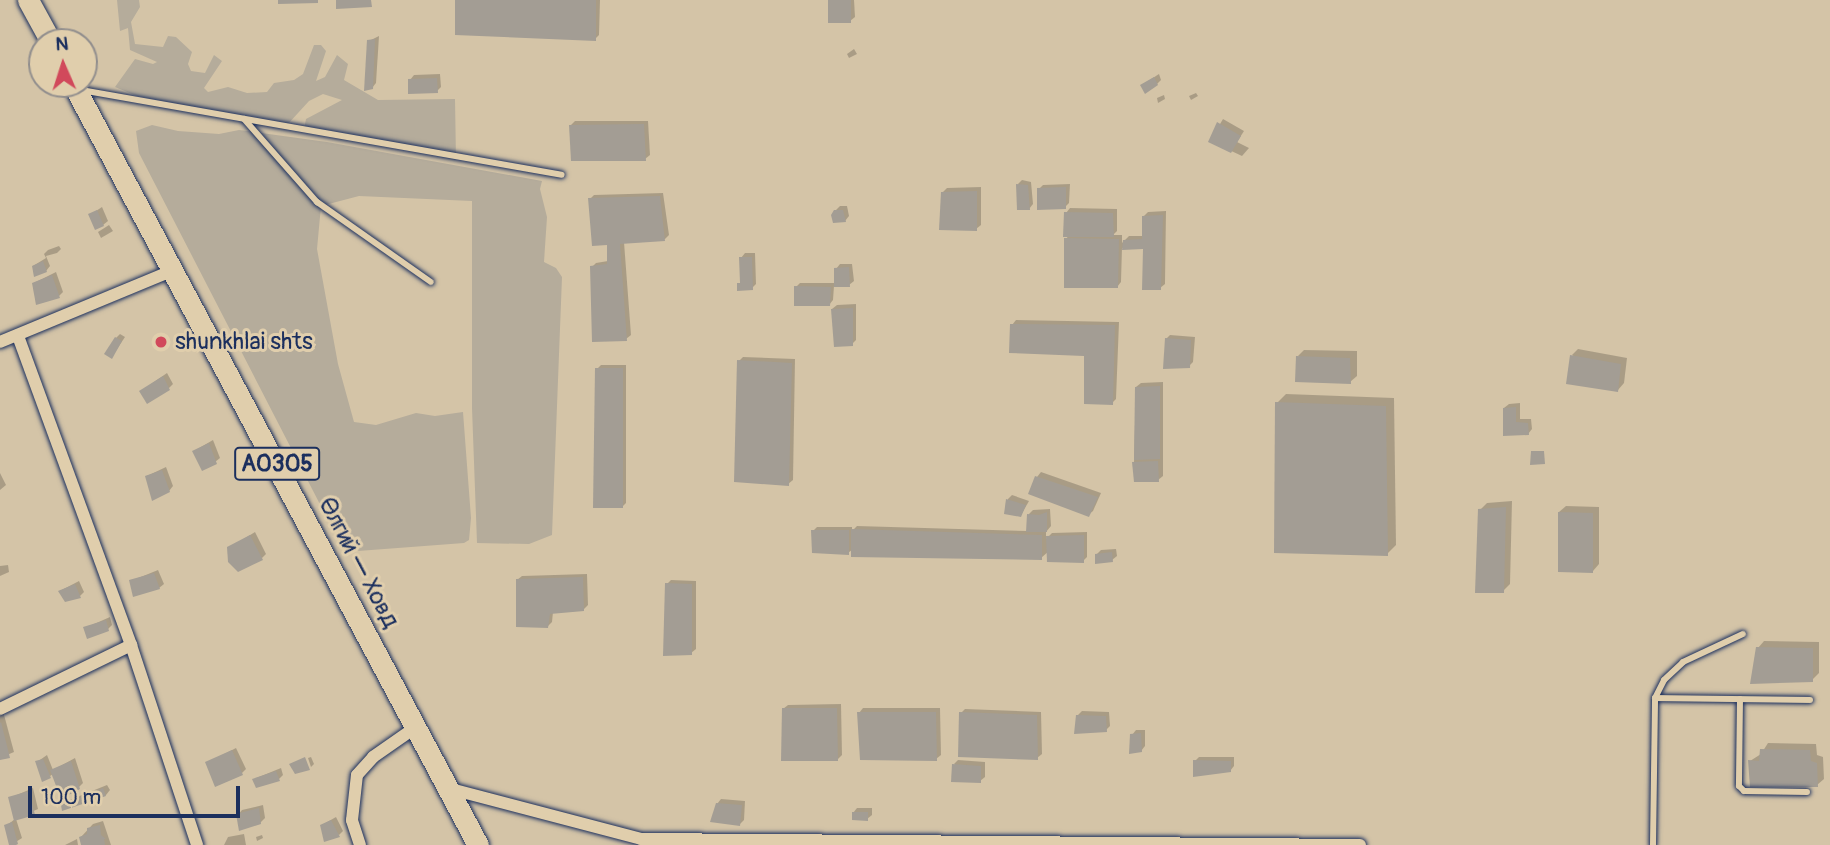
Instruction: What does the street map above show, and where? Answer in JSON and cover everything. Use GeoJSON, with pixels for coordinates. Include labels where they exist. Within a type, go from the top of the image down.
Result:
{"type":"FeatureCollection","features":[{"type":"Feature","properties":{"kind":"highway"},"geometry":{"type":"LineString","coordinates":[[28,0],[43,28]]}},
{"type":"Feature","properties":{"kind":"highway","name":"Өлгий — Ховд"},"geometry":{"type":"LineString","coordinates":[[81,98],[478,845]]}},
{"type":"Feature","properties":{"kind":"street"},"geometry":{"type":"LineString","coordinates":[[0,342],[174,270]]}},
{"type":"Feature","properties":{"kind":"street"},"geometry":{"type":"LineString","coordinates":[[19,336],[131,645],[167,762],[197,845]]}},
{"type":"Feature","properties":{"kind":"street"},"geometry":{"type":"LineString","coordinates":[[0,709],[131,645]]}},
{"type":"Feature","properties":{"kind":"street"},"geometry":{"type":"LineString","coordinates":[[360,845],[352,820],[357,775],[373,757],[416,727]]}},
{"type":"Feature","properties":{"kind":"street"},"geometry":{"type":"LineString","coordinates":[[447,788],[641,839],[1360,845]]}},
{"type":"Feature","properties":{"kind":"lane"},"geometry":{"type":"LineString","coordinates":[[98,91],[562,175]]}},
{"type":"Feature","properties":{"kind":"lane"},"geometry":{"type":"LineString","coordinates":[[244,119],[317,202],[431,282]]}},
{"type":"Feature","properties":{"kind":"lane"},"geometry":{"type":"LineString","coordinates":[[1653,845],[1655,698],[1664,680],[1683,662],[1743,634]]}},
{"type":"Feature","properties":{"kind":"lane"},"geometry":{"type":"LineString","coordinates":[[1655,698],[1810,700]]}},
{"type":"Feature","properties":{"kind":"lane"},"geometry":{"type":"LineString","coordinates":[[1740,699],[1739,786],[1744,791],[1807,792]]}},
{"type":"Feature","properties":{"kind":"shaded area"},"geometry":{"type":"Polygon","coordinates":[[[117,0],[139,0],[140,7],[131,22],[135,44],[163,47],[168,36],[176,37],[192,52],[188,64],[191,71],[205,73],[214,55],[222,61],[204,88],[208,92],[228,87],[247,93],[267,92],[274,83],[294,80],[303,74],[314,45],[321,45],[326,51],[316,81],[325,77],[337,55],[348,64],[344,80],[378,100],[455,99],[456,160],[304,130],[306,119],[342,100],[323,94],[309,101],[287,125],[273,126],[137,96],[115,87],[135,59],[153,64],[157,62],[130,50],[128,28],[120,31],[117,0]]]}},
{"type":"Feature","properties":{"kind":"shaded area"},"geometry":{"type":"Polygon","coordinates":[[[152,125],[178,131],[219,134],[239,130],[327,142],[542,181],[540,189],[547,217],[544,262],[556,268],[562,277],[552,535],[529,544],[477,543],[472,408],[472,201],[359,196],[321,206],[317,249],[338,364],[354,422],[376,425],[416,413],[435,416],[463,412],[471,518],[469,540],[464,543],[358,551],[342,547],[139,153],[136,131],[152,125]]]}},
{"type":"Feature","properties":{"kind":"building"},"geometry":{"type":"Polygon","coordinates":[[[278,0],[318,0],[318,3],[278,4],[278,0]]]}},
{"type":"Feature","properties":{"kind":"building"},"geometry":{"type":"Polygon","coordinates":[[[336,0],[371,0],[372,7],[336,9],[336,0]]]}},
{"type":"Feature","properties":{"kind":"building"},"geometry":{"type":"Polygon","coordinates":[[[455,0],[596,0],[596,41],[455,35],[455,0]]]}},
{"type":"Feature","properties":{"kind":"building"},"geometry":{"type":"Polygon","coordinates":[[[828,0],[851,0],[851,23],[828,23],[828,0]]]}},
{"type":"Feature","properties":{"kind":"building"},"geometry":{"type":"Polygon","coordinates":[[[375,39],[373,89],[364,91],[367,40],[375,39]]]}},
{"type":"Feature","properties":{"kind":"building"},"geometry":{"type":"Polygon","coordinates":[[[1154,77],[1158,85],[1145,94],[1140,85],[1154,77]]]}},
{"type":"Feature","properties":{"kind":"building"},"geometry":{"type":"Polygon","coordinates":[[[437,78],[438,93],[408,94],[408,79],[437,78]]]}},
{"type":"Feature","properties":{"kind":"building"},"geometry":{"type":"Polygon","coordinates":[[[1217,122],[1241,136],[1231,153],[1208,142],[1217,122]]]}},
{"type":"Feature","properties":{"kind":"building"},"geometry":{"type":"Polygon","coordinates":[[[644,124],[646,161],[571,161],[569,125],[644,124]]]}},
{"type":"Feature","properties":{"kind":"building"},"geometry":{"type":"Polygon","coordinates":[[[1016,184],[1028,185],[1030,210],[1017,210],[1016,184]]]}},
{"type":"Feature","properties":{"kind":"building"},"geometry":{"type":"Polygon","coordinates":[[[1066,187],[1066,209],[1037,210],[1037,188],[1066,187]]]}},
{"type":"Feature","properties":{"kind":"building"},"geometry":{"type":"Polygon","coordinates":[[[977,191],[977,231],[939,230],[941,192],[977,191]]]}},
{"type":"Feature","properties":{"kind":"building"},"geometry":{"type":"Polygon","coordinates":[[[660,196],[665,241],[620,244],[627,341],[592,342],[590,266],[607,264],[607,245],[592,246],[588,198],[660,196]]]}},
{"type":"Feature","properties":{"kind":"building"},"geometry":{"type":"Polygon","coordinates":[[[97,210],[104,226],[95,230],[88,214],[97,210]]]}},
{"type":"Feature","properties":{"kind":"building"},"geometry":{"type":"Polygon","coordinates":[[[834,210],[843,210],[846,222],[833,223],[831,215],[834,210]]]}},
{"type":"Feature","properties":{"kind":"building"},"geometry":{"type":"Polygon","coordinates":[[[1064,212],[1113,213],[1114,237],[1063,237],[1064,212]]]}},
{"type":"Feature","properties":{"kind":"building"},"geometry":{"type":"Polygon","coordinates":[[[1163,215],[1161,290],[1142,290],[1143,249],[1122,250],[1123,240],[1142,239],[1142,216],[1163,215]]]}},
{"type":"Feature","properties":{"kind":"building"},"geometry":{"type":"Polygon","coordinates":[[[1064,238],[1119,239],[1118,288],[1064,288],[1064,238]]]}},
{"type":"Feature","properties":{"kind":"building"},"geometry":{"type":"Polygon","coordinates":[[[739,257],[752,257],[753,290],[737,291],[737,283],[740,283],[739,257]]]}},
{"type":"Feature","properties":{"kind":"building"},"geometry":{"type":"Polygon","coordinates":[[[43,261],[47,272],[34,277],[32,266],[43,261]]]}},
{"type":"Feature","properties":{"kind":"building"},"geometry":{"type":"Polygon","coordinates":[[[849,267],[850,287],[834,287],[834,268],[849,267]]]}},
{"type":"Feature","properties":{"kind":"building"},"geometry":{"type":"Polygon","coordinates":[[[52,275],[60,298],[36,305],[32,283],[52,275]]]}},
{"type":"Feature","properties":{"kind":"building"},"geometry":{"type":"Polygon","coordinates":[[[794,286],[831,287],[830,306],[794,306],[794,286]]]}},
{"type":"Feature","properties":{"kind":"building"},"geometry":{"type":"Polygon","coordinates":[[[853,308],[853,346],[834,347],[831,309],[853,308]]]}},
{"type":"Feature","properties":{"kind":"building"},"geometry":{"type":"Polygon","coordinates":[[[1010,324],[1115,325],[1113,405],[1084,404],[1084,356],[1009,353],[1010,324]]]}},
{"type":"Feature","properties":{"kind":"building"},"geometry":{"type":"Polygon","coordinates":[[[115,337],[122,341],[112,359],[104,354],[115,337]]]}},
{"type":"Feature","properties":{"kind":"building"},"geometry":{"type":"Polygon","coordinates":[[[1165,338],[1191,340],[1190,368],[1163,369],[1165,338]]]}},
{"type":"Feature","properties":{"kind":"building"},"geometry":{"type":"Polygon","coordinates":[[[1570,355],[1621,364],[1618,392],[1566,384],[1570,355]]]}},
{"type":"Feature","properties":{"kind":"building"},"geometry":{"type":"Polygon","coordinates":[[[1296,356],[1350,358],[1351,384],[1295,382],[1296,356]]]}},
{"type":"Feature","properties":{"kind":"building"},"geometry":{"type":"Polygon","coordinates":[[[737,360],[792,363],[789,486],[734,482],[737,360]]]}},
{"type":"Feature","properties":{"kind":"building"},"geometry":{"type":"Polygon","coordinates":[[[595,368],[623,368],[623,508],[593,508],[595,368]]]}},
{"type":"Feature","properties":{"kind":"building"},"geometry":{"type":"Polygon","coordinates":[[[163,376],[170,390],[147,404],[139,391],[163,376]]]}},
{"type":"Feature","properties":{"kind":"building"},"geometry":{"type":"Polygon","coordinates":[[[1160,386],[1160,459],[1134,460],[1135,387],[1160,386]]]}},
{"type":"Feature","properties":{"kind":"building"},"geometry":{"type":"Polygon","coordinates":[[[1275,402],[1386,406],[1388,556],[1274,553],[1275,402]]]}},
{"type":"Feature","properties":{"kind":"building"},"geometry":{"type":"Polygon","coordinates":[[[1516,407],[1516,422],[1528,423],[1529,435],[1503,436],[1503,408],[1516,407]]]}},
{"type":"Feature","properties":{"kind":"building"},"geometry":{"type":"Polygon","coordinates":[[[209,443],[217,464],[202,471],[192,451],[209,443]]]}},
{"type":"Feature","properties":{"kind":"building"},"geometry":{"type":"Polygon","coordinates":[[[1531,451],[1544,451],[1545,464],[1530,465],[1531,451]]]}},
{"type":"Feature","properties":{"kind":"building"},"geometry":{"type":"Polygon","coordinates":[[[1158,461],[1159,482],[1134,482],[1132,462],[1158,461]]]}},
{"type":"Feature","properties":{"kind":"building"},"geometry":{"type":"Polygon","coordinates":[[[162,470],[170,492],[152,501],[145,476],[162,470]]]}},
{"type":"Feature","properties":{"kind":"building"},"geometry":{"type":"Polygon","coordinates":[[[1035,476],[1098,497],[1089,517],[1028,494],[1035,476]]]}},
{"type":"Feature","properties":{"kind":"building"},"geometry":{"type":"Polygon","coordinates":[[[1006,499],[1026,505],[1021,517],[1004,514],[1006,499]]]}},
{"type":"Feature","properties":{"kind":"building"},"geometry":{"type":"Polygon","coordinates":[[[1506,507],[1504,593],[1475,593],[1478,509],[1506,507]]]}},
{"type":"Feature","properties":{"kind":"building"},"geometry":{"type":"Polygon","coordinates":[[[1047,512],[1047,532],[1026,532],[1027,514],[1039,515],[1047,512]]]}},
{"type":"Feature","properties":{"kind":"building"},"geometry":{"type":"Polygon","coordinates":[[[1558,512],[1593,513],[1593,573],[1558,572],[1558,512]]]}},
{"type":"Feature","properties":{"kind":"building"},"geometry":{"type":"Polygon","coordinates":[[[851,529],[1042,535],[1042,560],[851,557],[851,529]]]}},
{"type":"Feature","properties":{"kind":"building"},"geometry":{"type":"Polygon","coordinates":[[[811,530],[849,530],[849,555],[812,553],[811,530]]]}},
{"type":"Feature","properties":{"kind":"building"},"geometry":{"type":"Polygon","coordinates":[[[250,535],[263,560],[238,572],[228,562],[227,547],[250,535]]]}},
{"type":"Feature","properties":{"kind":"building"},"geometry":{"type":"Polygon","coordinates":[[[1084,535],[1084,563],[1047,562],[1046,536],[1084,535]]]}},
{"type":"Feature","properties":{"kind":"building"},"geometry":{"type":"Polygon","coordinates":[[[1112,552],[1113,562],[1095,564],[1095,554],[1112,552]]]}},
{"type":"Feature","properties":{"kind":"building"},"geometry":{"type":"Polygon","coordinates":[[[154,573],[160,589],[133,597],[129,580],[154,573]]]}},
{"type":"Feature","properties":{"kind":"building"},"geometry":{"type":"Polygon","coordinates":[[[583,577],[584,611],[550,614],[548,628],[516,627],[516,579],[583,577]]]}},
{"type":"Feature","properties":{"kind":"building"},"geometry":{"type":"Polygon","coordinates":[[[665,583],[692,584],[692,655],[663,656],[665,583]]]}},
{"type":"Feature","properties":{"kind":"building"},"geometry":{"type":"Polygon","coordinates":[[[75,584],[81,598],[65,602],[58,591],[75,584]]]}},
{"type":"Feature","properties":{"kind":"building"},"geometry":{"type":"Polygon","coordinates":[[[106,620],[109,631],[87,639],[83,627],[106,620]]]}},
{"type":"Feature","properties":{"kind":"building"},"geometry":{"type":"Polygon","coordinates":[[[1756,647],[1813,648],[1813,682],[1750,684],[1756,647]]]}},
{"type":"Feature","properties":{"kind":"building"},"geometry":{"type":"Polygon","coordinates":[[[782,708],[837,708],[838,761],[781,761],[782,708]]]}},
{"type":"Feature","properties":{"kind":"building"},"geometry":{"type":"Polygon","coordinates":[[[857,712],[936,712],[937,761],[860,760],[857,712]]]}},
{"type":"Feature","properties":{"kind":"building"},"geometry":{"type":"Polygon","coordinates":[[[959,712],[1037,715],[1038,760],[958,757],[959,712]]]}},
{"type":"Feature","properties":{"kind":"building"},"geometry":{"type":"Polygon","coordinates":[[[1076,715],[1106,716],[1107,732],[1074,734],[1076,715]]]}},
{"type":"Feature","properties":{"kind":"building"},"geometry":{"type":"Polygon","coordinates":[[[0,723],[10,758],[0,760],[0,723]]]}},
{"type":"Feature","properties":{"kind":"building"},"geometry":{"type":"Polygon","coordinates":[[[1141,733],[1142,752],[1129,754],[1130,734],[1141,733]]]}},
{"type":"Feature","properties":{"kind":"building"},"geometry":{"type":"Polygon","coordinates":[[[1760,749],[1810,750],[1811,761],[1817,763],[1818,787],[1750,787],[1748,760],[1759,761],[1760,749]]]}},
{"type":"Feature","properties":{"kind":"building"},"geometry":{"type":"Polygon","coordinates":[[[232,750],[243,775],[215,787],[205,762],[232,750]]]}},
{"type":"Feature","properties":{"kind":"building"},"geometry":{"type":"Polygon","coordinates":[[[305,757],[310,770],[295,774],[289,764],[305,757]]]}},
{"type":"Feature","properties":{"kind":"building"},"geometry":{"type":"Polygon","coordinates":[[[43,759],[51,778],[42,782],[35,761],[43,759]]]}},
{"type":"Feature","properties":{"kind":"building"},"geometry":{"type":"Polygon","coordinates":[[[1193,760],[1231,761],[1231,772],[1193,777],[1193,760]]]}},
{"type":"Feature","properties":{"kind":"building"},"geometry":{"type":"Polygon","coordinates":[[[71,761],[80,789],[61,799],[50,770],[71,761]]]}},
{"type":"Feature","properties":{"kind":"building"},"geometry":{"type":"Polygon","coordinates":[[[952,764],[981,766],[981,783],[951,782],[952,764]]]}},
{"type":"Feature","properties":{"kind":"building"},"geometry":{"type":"Polygon","coordinates":[[[276,771],[280,781],[256,788],[252,779],[276,771]]]}},
{"type":"Feature","properties":{"kind":"building"},"geometry":{"type":"Polygon","coordinates":[[[103,788],[106,796],[62,811],[61,805],[103,788]]]}},
{"type":"Feature","properties":{"kind":"building"},"geometry":{"type":"Polygon","coordinates":[[[29,791],[35,815],[14,821],[8,797],[29,791]]]}},
{"type":"Feature","properties":{"kind":"building"},"geometry":{"type":"Polygon","coordinates":[[[716,803],[742,805],[740,826],[710,822],[716,803]]]}},
{"type":"Feature","properties":{"kind":"building"},"geometry":{"type":"Polygon","coordinates":[[[259,808],[261,824],[239,831],[236,814],[259,808]]]}},
{"type":"Feature","properties":{"kind":"building"},"geometry":{"type":"Polygon","coordinates":[[[852,812],[868,812],[868,821],[852,820],[852,812]]]}},
{"type":"Feature","properties":{"kind":"building"},"geometry":{"type":"Polygon","coordinates":[[[331,820],[340,837],[324,842],[320,825],[331,820]]]}},
{"type":"Feature","properties":{"kind":"building"},"geometry":{"type":"Polygon","coordinates":[[[12,822],[18,844],[16,845],[9,845],[4,825],[12,822]]]}},
{"type":"Feature","properties":{"kind":"building"},"geometry":{"type":"Polygon","coordinates":[[[100,825],[101,835],[106,839],[105,845],[81,845],[79,837],[87,834],[87,828],[100,825]]]}},
{"type":"Feature","properties":{"kind":"place","name":"shunkhlai shts"},"geometry":{"type":"Point","coordinates":[161,342]}}]}
